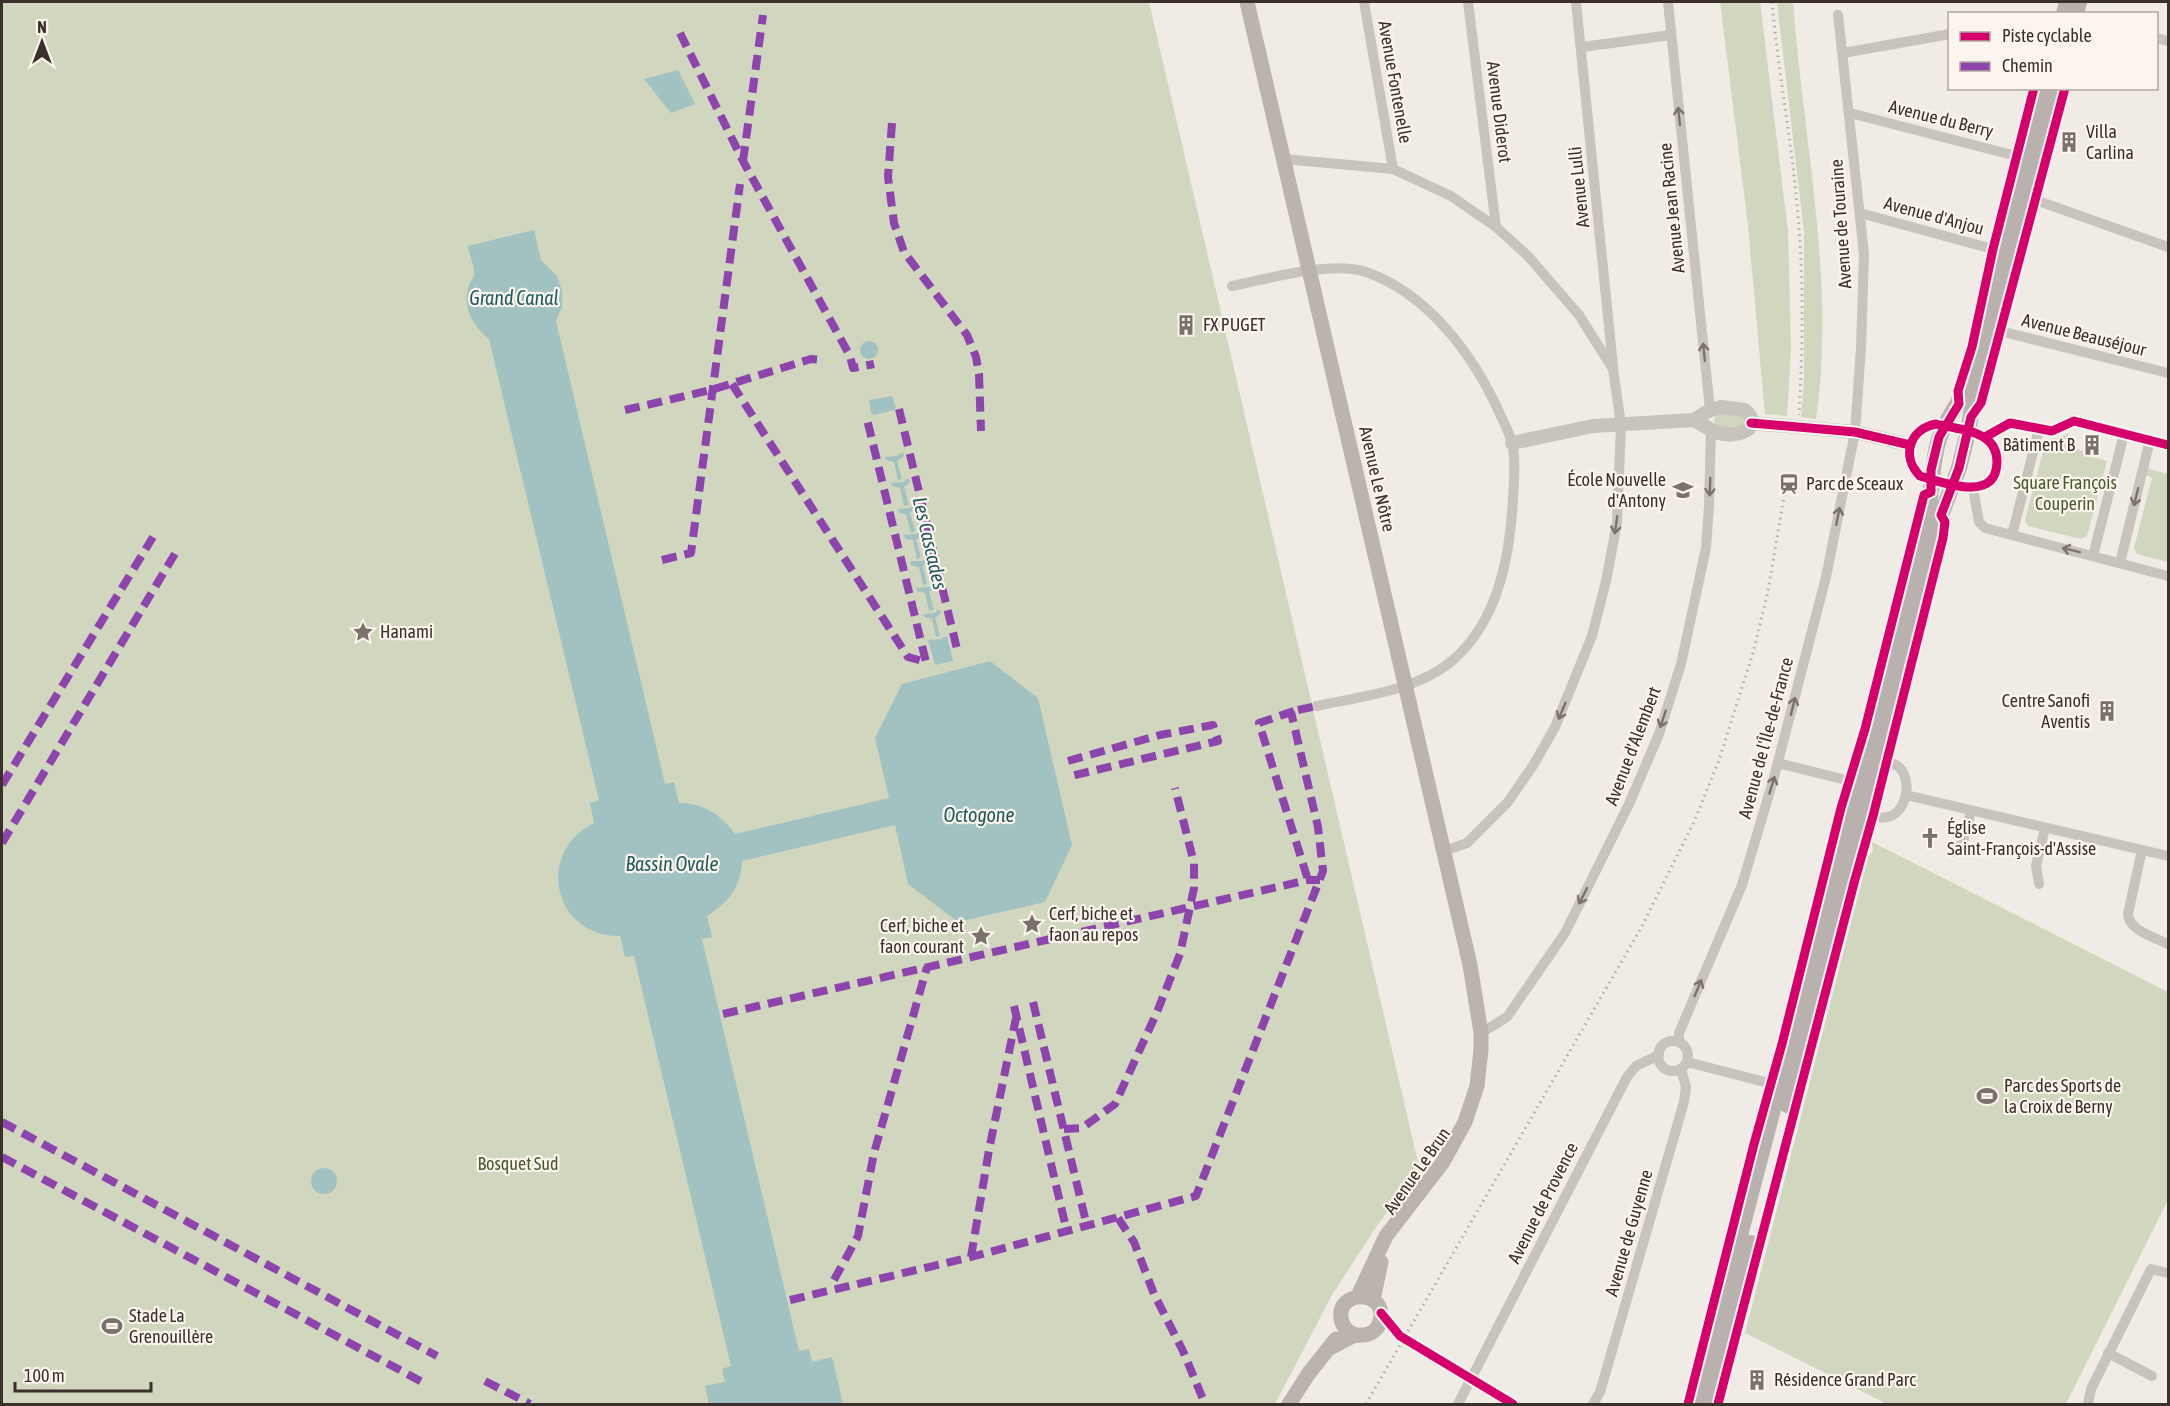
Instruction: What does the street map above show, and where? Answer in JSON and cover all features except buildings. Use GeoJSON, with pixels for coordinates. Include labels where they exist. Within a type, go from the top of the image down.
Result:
{"type":"FeatureCollection","features":[{"type":"Feature","properties":{"kind":"main road","name":"Avenue Le Nôtre"},"geometry":{"type":"LineString","coordinates":[[1247,2],[1284,159],[1304,272],[1406,685],[1486,1030]]}},
{"type":"Feature","properties":{"kind":"main road"},"geometry":{"type":"LineString","coordinates":[[1696,1404],[1926,523],[1930,506],[1931,475],[1939,437],[1959,404],[1965,388],[2042,90]]}},
{"type":"Feature","properties":{"kind":"main road"},"geometry":{"type":"LineString","coordinates":[[1709,1404],[1941,515],[1953,485],[1968,432],[1973,402],[2054,90]]}},
{"type":"Feature","properties":{"kind":"main road","name":"Avenue Le Brun"},"geometry":{"type":"LineString","coordinates":[[1371,1303],[1381,1261],[1395,1237],[1455,1156],[1471,1125],[1480,1100],[1488,1065],[1491,1046],[1486,1030]]}},
{"type":"Feature","properties":{"kind":"main road"},"geometry":{"type":"LineString","coordinates":[[1347,1302],[1371,1303],[1381,1320],[1374,1331],[1362,1336],[1355,1335],[1343,1325],[1341,1319],[1343,1307],[1347,1302]]}},
{"type":"Feature","properties":{"kind":"main road"},"geometry":{"type":"LineString","coordinates":[[1289,1404],[1309,1373],[1332,1347],[1343,1325]]}},
{"type":"Feature","properties":{"kind":"main road"},"geometry":{"type":"LineString","coordinates":[[1332,1347],[1355,1335]]}},
{"type":"Feature","properties":{"kind":"street","name":"Avenue Fontenelle"},"geometry":{"type":"LineString","coordinates":[[1364,2],[1393,169]]}},
{"type":"Feature","properties":{"kind":"street","name":"Avenue Diderot"},"geometry":{"type":"LineString","coordinates":[[1468,2],[1496,227]]}},
{"type":"Feature","properties":{"kind":"street","name":"Avenue Lulli"},"geometry":{"type":"LineString","coordinates":[[1444,851],[1467,843],[1508,802],[1534,764],[1555,727],[1592,636],[1617,523],[1621,424],[1613,369],[1576,2]]}},
{"type":"Feature","properties":{"kind":"street","name":"Avenue Jean Racine"},"geometry":{"type":"LineString","coordinates":[[1668,2],[1710,410]]}},
{"type":"Feature","properties":{"kind":"street","name":"Avenue de Touraine"},"geometry":{"type":"LineString","coordinates":[[1838,15],[1860,213],[1864,277],[1855,432]]}},
{"type":"Feature","properties":{"kind":"street"},"geometry":{"type":"LineString","coordinates":[[1843,52],[1948,34]]}},
{"type":"Feature","properties":{"kind":"street"},"geometry":{"type":"LineString","coordinates":[[1582,47],[1671,35]]}},
{"type":"Feature","properties":{"kind":"street","name":"Avenue du Berry"},"geometry":{"type":"LineString","coordinates":[[1850,113],[2024,158]]}},
{"type":"Feature","properties":{"kind":"street"},"geometry":{"type":"LineString","coordinates":[[1284,159],[1393,169],[1451,196],[1496,227],[1528,256],[1578,315],[1613,369]]}},
{"type":"Feature","properties":{"kind":"street"},"geometry":{"type":"LineString","coordinates":[[2026,197],[2169,247]]}},
{"type":"Feature","properties":{"kind":"street","name":"Avenue d'Anjou"},"geometry":{"type":"LineString","coordinates":[[1860,213],[2000,251]]}},
{"type":"Feature","properties":{"kind":"street"},"geometry":{"type":"LineString","coordinates":[[1232,286],[1337,267],[1365,272],[1393,284],[1421,304],[1444,326],[1465,352],[1496,405],[1512,443],[1514,484],[1512,531],[1503,576],[1491,609],[1475,636],[1454,659],[1432,675],[1406,685],[1317,706]]}},
{"type":"Feature","properties":{"kind":"street","name":"Avenue Beauséjour"},"geometry":{"type":"LineString","coordinates":[[1992,329],[2169,373]]}},
{"type":"Feature","properties":{"kind":"street"},"geometry":{"type":"LineString","coordinates":[[1512,443],[1593,426],[1694,420],[1710,410],[1721,407],[1740,408],[1748,413],[1751,423],[1749,429],[1740,435],[1718,433],[1694,420]]}},
{"type":"Feature","properties":{"kind":"street"},"geometry":{"type":"LineString","coordinates":[[1710,410],[1711,429]]}},
{"type":"Feature","properties":{"kind":"street"},"geometry":{"type":"LineString","coordinates":[[1985,437],[2010,423],[2052,431],[2074,421],[2169,445]]}},
{"type":"Feature","properties":{"kind":"street"},"geometry":{"type":"LineString","coordinates":[[1751,423],[1855,432],[1910,445]]}},
{"type":"Feature","properties":{"kind":"street"},"geometry":{"type":"LineString","coordinates":[[1935,424],[1968,432],[1985,437],[1996,450],[1997,468],[1990,480],[1982,486],[1973,488],[1953,485],[1931,475],[1920,476],[1914,471],[1909,460],[1910,445],[1914,436],[1921,429],[1935,424]]}},
{"type":"Feature","properties":{"kind":"street","name":"Avenue d'Alembert"},"geometry":{"type":"LineString","coordinates":[[1486,1030],[1507,1017],[1565,933],[1629,804],[1659,734],[1681,664],[1706,548],[1711,429]]}},
{"type":"Feature","properties":{"kind":"street"},"geometry":{"type":"LineString","coordinates":[[2012,535],[2038,429]]}},
{"type":"Feature","properties":{"kind":"street","name":"Avenue de l'Île-de-France"},"geometry":{"type":"LineString","coordinates":[[1679,1042],[1679,1033],[1742,885],[1778,763],[1826,577],[1855,432]]}},
{"type":"Feature","properties":{"kind":"street"},"geometry":{"type":"LineString","coordinates":[[2093,556],[2124,434]]}},
{"type":"Feature","properties":{"kind":"street"},"geometry":{"type":"LineString","coordinates":[[2120,563],[2150,440]]}},
{"type":"Feature","properties":{"kind":"street"},"geometry":{"type":"LineString","coordinates":[[1973,488],[1979,522],[1982,526],[2169,576]]}},
{"type":"Feature","properties":{"kind":"street"},"geometry":{"type":"LineString","coordinates":[[1863,814],[1884,818],[1890,816],[1902,807],[1906,795],[1906,781],[1901,769],[1895,764],[1878,760]]}},
{"type":"Feature","properties":{"kind":"street"},"geometry":{"type":"LineString","coordinates":[[1778,763],[1858,783]]}},
{"type":"Feature","properties":{"kind":"street"},"geometry":{"type":"LineString","coordinates":[[1906,795],[2169,856]]}},
{"type":"Feature","properties":{"kind":"street"},"geometry":{"type":"LineString","coordinates":[[1954,852],[1964,842],[1971,810]]}},
{"type":"Feature","properties":{"kind":"street"},"geometry":{"type":"LineString","coordinates":[[2039,884],[2036,866],[2045,828]]}},
{"type":"Feature","properties":{"kind":"street"},"geometry":{"type":"LineString","coordinates":[[2142,850],[2128,921],[2133,926],[2169,944]]}},
{"type":"Feature","properties":{"kind":"street"},"geometry":{"type":"LineString","coordinates":[[1684,1066],[1686,1048],[1679,1042],[1665,1044],[1659,1055],[1661,1064],[1667,1070],[1684,1066],[1780,1086]]}},
{"type":"Feature","properties":{"kind":"street","name":"Avenue de Provence"},"geometry":{"type":"LineString","coordinates":[[1458,1404],[1627,1077],[1636,1066],[1659,1055]]}},
{"type":"Feature","properties":{"kind":"street","name":"Avenue de Guyenne"},"geometry":{"type":"LineString","coordinates":[[1593,1404],[1600,1392],[1684,1102],[1686,1087],[1684,1066]]}},
{"type":"Feature","properties":{"kind":"street"},"geometry":{"type":"LineString","coordinates":[[2088,1404],[2091,1389],[2151,1269],[2169,1273]]}},
{"type":"Feature","properties":{"kind":"street"},"geometry":{"type":"LineString","coordinates":[[1371,1303],[1400,1336],[1513,1404]]}},
{"type":"Feature","properties":{"kind":"street"},"geometry":{"type":"LineString","coordinates":[[2108,1353],[2152,1376]]}},
{"type":"Feature","properties":{"kind":"green space","name":"Bosquet Sud"},"geometry":{"type":"Polygon","coordinates":[[[2,2],[1149,2],[1420,1171],[1378,1224],[1332,1295],[1275,1404],[2,1404],[2,2]]]}},
{"type":"Feature","properties":{"kind":"green space"},"geometry":{"type":"Polygon","coordinates":[[[1720,2],[1760,2],[1788,231],[1791,348],[1787,416],[1765,414],[1748,226],[1720,2]]]}},
{"type":"Feature","properties":{"kind":"green space"},"geometry":{"type":"Polygon","coordinates":[[[1777,2],[1793,2],[1816,210],[1822,315],[1821,367],[1816,419],[1801,417],[1804,378],[1804,232],[1777,2]]]}},
{"type":"Feature","properties":{"kind":"green space"},"geometry":{"type":"Polygon","coordinates":[[[1718,411],[1746,416],[1745,427],[1721,431],[1714,424],[1715,414],[1718,411]]]}},
{"type":"Feature","properties":{"kind":"green space","name":"Square François Couperin"},"geometry":{"type":"Polygon","coordinates":[[[2069,433],[2066,446],[2107,461],[2087,536],[2081,539],[2028,526],[2025,520],[2044,448],[2039,446],[2041,440],[2058,438],[2069,433]]]}},
{"type":"Feature","properties":{"kind":"green space"},"geometry":{"type":"Polygon","coordinates":[[[2146,468],[2168,474],[2168,562],[2137,554],[2134,548],[2152,478],[2145,474],[2146,468]]]}},
{"type":"Feature","properties":{"kind":"green space","name":"Parc des Sports de la Croix de Berny"},"geometry":{"type":"Polygon","coordinates":[[[1872,842],[2168,992],[2168,1200],[2066,1404],[1887,1404],[1745,1333],[1868,857],[1873,851],[1872,842]]]}},
{"type":"Feature","properties":{"kind":"water"},"geometry":{"type":"Polygon","coordinates":[[[678,70],[695,104],[671,113],[644,79],[678,70]]]}},
{"type":"Feature","properties":{"kind":"water"},"geometry":{"type":"Polygon","coordinates":[[[534,230],[541,260],[557,276],[562,291],[562,307],[556,321],[665,784],[674,782],[679,803],[696,805],[711,811],[735,834],[889,798],[875,738],[902,684],[990,661],[1038,698],[1072,845],[1045,902],[958,922],[908,884],[895,825],[742,861],[739,879],[732,893],[721,906],[707,916],[712,937],[702,939],[799,1351],[809,1349],[812,1362],[832,1357],[843,1404],[709,1404],[705,1386],[725,1382],[722,1369],[731,1366],[634,956],[625,957],[620,936],[597,933],[579,923],[567,908],[560,891],[559,872],[564,853],[575,836],[594,823],[590,803],[599,800],[489,339],[474,323],[467,303],[468,288],[474,272],[468,246],[534,230]]]}},
{"type":"Feature","properties":{"kind":"water"},"geometry":{"type":"Polygon","coordinates":[[[869,341],[875,344],[878,350],[875,356],[869,359],[863,356],[860,350],[863,344],[869,341]]]}},
{"type":"Feature","properties":{"kind":"water"},"geometry":{"type":"Polygon","coordinates":[[[892,396],[896,408],[894,410],[874,415],[871,413],[869,400],[892,396]]]}},
{"type":"Feature","properties":{"kind":"water"},"geometry":{"type":"Polygon","coordinates":[[[903,452],[904,456],[897,461],[902,479],[898,480],[894,462],[886,460],[885,457],[897,456],[903,452]]]}},
{"type":"Feature","properties":{"kind":"water"},"geometry":{"type":"Polygon","coordinates":[[[906,479],[910,482],[904,487],[909,505],[904,506],[900,488],[892,486],[891,483],[904,482],[906,479]]]}},
{"type":"Feature","properties":{"kind":"water"},"geometry":{"type":"Polygon","coordinates":[[[915,505],[916,508],[910,513],[915,531],[911,533],[906,514],[899,513],[898,509],[915,505]]]}},
{"type":"Feature","properties":{"kind":"water"},"geometry":{"type":"Polygon","coordinates":[[[921,531],[922,535],[916,540],[921,557],[917,559],[913,540],[905,539],[904,535],[921,531]]]}},
{"type":"Feature","properties":{"kind":"water"},"geometry":{"type":"Polygon","coordinates":[[[928,557],[929,561],[923,566],[927,584],[923,585],[919,567],[911,565],[910,561],[922,561],[928,557]]]}},
{"type":"Feature","properties":{"kind":"water"},"geometry":{"type":"Polygon","coordinates":[[[934,583],[935,587],[929,592],[934,610],[929,611],[925,593],[917,591],[916,588],[929,587],[934,583]]]}},
{"type":"Feature","properties":{"kind":"water"},"geometry":{"type":"Polygon","coordinates":[[[937,610],[941,613],[935,618],[940,636],[936,637],[932,619],[924,617],[923,614],[935,613],[937,610]]]}},
{"type":"Feature","properties":{"kind":"water"},"geometry":{"type":"Polygon","coordinates":[[[947,636],[953,661],[935,665],[928,640],[947,636]]]}},
{"type":"Feature","properties":{"kind":"water"},"geometry":{"type":"Polygon","coordinates":[[[324,1168],[333,1172],[337,1181],[333,1190],[324,1194],[315,1190],[311,1181],[315,1172],[324,1168]]]}},
{"type":"Feature","properties":{"kind":"railway"},"geometry":{"type":"LineString","coordinates":[[1772,2],[1794,180],[1801,258],[1799,415]]}},
{"type":"Feature","properties":{"kind":"railway"},"geometry":{"type":"LineString","coordinates":[[1366,1404],[1641,928],[1694,822],[1719,760],[1753,653],[1767,596],[1788,474]]}},
{"type":"Feature","properties":{"kind":"marked path"},"geometry":{"type":"LineString","coordinates":[[743,161],[763,15]]}},
{"type":"Feature","properties":{"kind":"marked path"},"geometry":{"type":"LineString","coordinates":[[680,33],[743,161],[850,356],[853,368],[874,364]]}},
{"type":"Feature","properties":{"kind":"marked path"},"geometry":{"type":"LineString","coordinates":[[892,123],[888,177],[894,223],[904,252],[967,335],[976,357],[979,374],[981,431]]}},
{"type":"Feature","properties":{"kind":"marked path"},"geometry":{"type":"LineString","coordinates":[[662,560],[691,553],[740,184]]}},
{"type":"Feature","properties":{"kind":"marked path"},"geometry":{"type":"LineString","coordinates":[[625,410],[711,390],[811,359],[822,360]]}},
{"type":"Feature","properties":{"kind":"marked path"},"geometry":{"type":"LineString","coordinates":[[732,384],[908,657],[926,662],[866,415]]}},
{"type":"Feature","properties":{"kind":"marked path"},"geometry":{"type":"LineString","coordinates":[[899,409],[957,649]]}},
{"type":"Feature","properties":{"kind":"marked path"},"geometry":{"type":"LineString","coordinates":[[2,785],[153,537]]}},
{"type":"Feature","properties":{"kind":"marked path"},"geometry":{"type":"LineString","coordinates":[[2,843],[176,552]]}},
{"type":"Feature","properties":{"kind":"marked path"},"geometry":{"type":"LineString","coordinates":[[1298,710],[1317,706]]}},
{"type":"Feature","properties":{"kind":"marked path"},"geometry":{"type":"LineString","coordinates":[[1294,711],[1259,723],[1308,880]]}},
{"type":"Feature","properties":{"kind":"marked path"},"geometry":{"type":"LineString","coordinates":[[790,1300],[971,1257],[1196,1196],[1323,871],[1318,827],[1291,712]]}},
{"type":"Feature","properties":{"kind":"marked path"},"geometry":{"type":"LineString","coordinates":[[1068,761],[1160,735],[1213,725],[1218,741],[1071,776]]}},
{"type":"Feature","properties":{"kind":"marked path"},"geometry":{"type":"LineString","coordinates":[[1064,1129],[1082,1128],[1115,1104],[1157,1012],[1180,954],[1194,888],[1194,863],[1175,788]]}},
{"type":"Feature","properties":{"kind":"marked path"},"geometry":{"type":"LineString","coordinates":[[723,1014],[1308,880],[1320,880]]}},
{"type":"Feature","properties":{"kind":"marked path"},"geometry":{"type":"LineString","coordinates":[[834,1280],[858,1236],[874,1153],[927,967]]}},
{"type":"Feature","properties":{"kind":"marked path"},"geometry":{"type":"LineString","coordinates":[[1033,1002],[1087,1226]]}},
{"type":"Feature","properties":{"kind":"marked path"},"geometry":{"type":"LineString","coordinates":[[1014,1006],[1067,1232]]}},
{"type":"Feature","properties":{"kind":"marked path"},"geometry":{"type":"LineString","coordinates":[[971,1257],[989,1150],[1016,1018]]}},
{"type":"Feature","properties":{"kind":"marked path"},"geometry":{"type":"LineString","coordinates":[[2,1122],[437,1356]]}},
{"type":"Feature","properties":{"kind":"marked path"},"geometry":{"type":"LineString","coordinates":[[2,1157],[426,1384]]}},
{"type":"Feature","properties":{"kind":"marked path"},"geometry":{"type":"LineString","coordinates":[[1118,1218],[1134,1242],[1154,1294],[1183,1351],[1205,1404]]}},
{"type":"Feature","properties":{"kind":"marked path"},"geometry":{"type":"LineString","coordinates":[[485,1381],[530,1404]]}},
{"type":"Feature","properties":{"kind":"cycle path"},"geometry":{"type":"LineString","coordinates":[[1688,1404],[1924,495],[1931,492],[1931,470],[1939,437],[1959,404],[1958,391],[1972,347],[1993,249],[2033,90]]}},
{"type":"Feature","properties":{"kind":"cycle path"},"geometry":{"type":"LineString","coordinates":[[1718,1404],[1873,816],[1943,538],[1945,522],[1941,515],[1959,468],[1971,417],[1981,403],[2064,90]]}},
{"type":"Feature","properties":{"kind":"cycle path"},"geometry":{"type":"LineString","coordinates":[[1985,437],[2010,423],[2052,431],[2074,421],[2168,445]]}},
{"type":"Feature","properties":{"kind":"cycle path"},"geometry":{"type":"LineString","coordinates":[[1751,423],[1855,432],[1910,445]]}},
{"type":"Feature","properties":{"kind":"cycle path"},"geometry":{"type":"LineString","coordinates":[[1936,424],[1974,433],[1991,443],[1996,452],[1997,462],[1994,475],[1988,483],[1966,487],[1920,476],[1911,461],[1911,445],[1919,432],[1936,424]]}},
{"type":"Feature","properties":{"kind":"cycle path"},"geometry":{"type":"LineString","coordinates":[[1381,1313],[1400,1336],[1513,1404]]}},
{"type":"Feature","properties":{"kind":"place","name":"Villa Carlina"},"geometry":{"type":"Point","coordinates":[2069,142]}},
{"type":"Feature","properties":{"kind":"place","name":"FX PUGET"},"geometry":{"type":"Point","coordinates":[1186,325]}},
{"type":"Feature","properties":{"kind":"place","name":"Bâtiment B"},"geometry":{"type":"Point","coordinates":[2092,445]}},
{"type":"Feature","properties":{"kind":"place","name":"Parc de Sceaux"},"geometry":{"type":"Point","coordinates":[1789,484]}},
{"type":"Feature","properties":{"kind":"place","name":"École Nouvelle d'Antony"},"geometry":{"type":"Point","coordinates":[1683,490]}},
{"type":"Feature","properties":{"kind":"place","name":"Hanami"},"geometry":{"type":"Point","coordinates":[363,632]}},
{"type":"Feature","properties":{"kind":"place","name":"Centre Sanofi Aventis"},"geometry":{"type":"Point","coordinates":[2107,711]}},
{"type":"Feature","properties":{"kind":"place","name":"Église Saint-François-d'Assise"},"geometry":{"type":"Point","coordinates":[1930,838]}},
{"type":"Feature","properties":{"kind":"place","name":"Cerf, biche et faon au repos"},"geometry":{"type":"Point","coordinates":[1032,924]}},
{"type":"Feature","properties":{"kind":"place","name":"Cerf, biche et faon courant"},"geometry":{"type":"Point","coordinates":[981,936]}},
{"type":"Feature","properties":{"kind":"place","name":"Parc des Sports de la Croix de Berny"},"geometry":{"type":"Point","coordinates":[1987,1096]}},
{"type":"Feature","properties":{"kind":"place","name":"Stade La Grenouillère"},"geometry":{"type":"Point","coordinates":[112,1326]}},
{"type":"Feature","properties":{"kind":"place","name":"Résidence Grand Parc"},"geometry":{"type":"Point","coordinates":[1757,1380]}},
{"type":"Feature","properties":{"kind":"water label","name":"Grand Canal"},"geometry":{"type":"Point","coordinates":[514,298]}},
{"type":"Feature","properties":{"kind":"water label","name":"Les Cascades"},"geometry":{"type":"Point","coordinates":[930,543]}},
{"type":"Feature","properties":{"kind":"water label","name":"Octogone"},"geometry":{"type":"Point","coordinates":[979,815]}},
{"type":"Feature","properties":{"kind":"water label","name":"Bassin Ovale"},"geometry":{"type":"Point","coordinates":[672,864]}}]}
